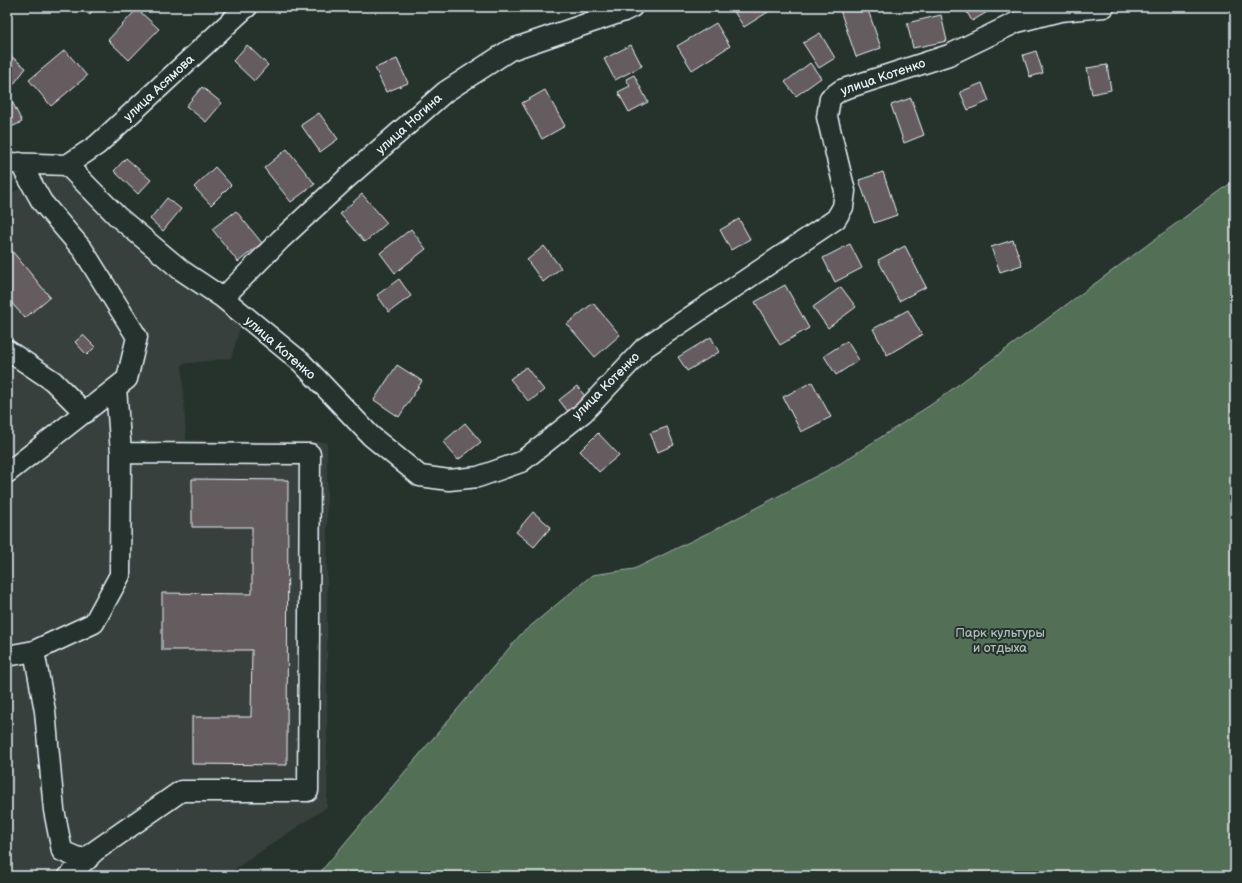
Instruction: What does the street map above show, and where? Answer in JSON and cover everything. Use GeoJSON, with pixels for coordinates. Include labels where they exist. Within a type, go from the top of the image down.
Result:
{"type":"FeatureCollection","features":[{"type":"Feature","properties":{"kind":"street","name":"улица Асямова"},"geometry":{"type":"LineString","coordinates":[[67,165],[97,145],[247,7]]}},
{"type":"Feature","properties":{"kind":"street","name":"улица Ногина"},"geometry":{"type":"LineString","coordinates":[[223,298],[281,239],[445,92],[510,50],[632,7]]}},
{"type":"Feature","properties":{"kind":"street","name":"улица Котенко"},"geometry":{"type":"LineString","coordinates":[[67,165],[117,216],[181,270],[223,298],[301,362],[371,436],[420,476],[449,480],[478,477],[521,462],[584,412],[644,348],[836,219],[844,207],[845,191],[827,117],[830,98],[841,90],[949,55],[1017,22],[1060,10],[1104,7]]}},
{"type":"Feature","properties":{"kind":"street"},"geometry":{"type":"LineString","coordinates":[[14,163],[67,165]]}},
{"type":"Feature","properties":{"kind":"street"},"geometry":{"type":"LineString","coordinates":[[7,473],[127,380],[137,337],[83,250],[42,202],[14,163]]}},
{"type":"Feature","properties":{"kind":"street"},"geometry":{"type":"LineString","coordinates":[[7,350],[53,381],[85,413]]}},
{"type":"Feature","properties":{"kind":"street"},"geometry":{"type":"LineString","coordinates":[[7,656],[34,651],[94,623],[120,575],[121,453],[116,388]]}},
{"type":"Feature","properties":{"kind":"street"},"geometry":{"type":"LineString","coordinates":[[69,876],[95,851],[181,791],[308,791],[310,454],[121,453]]}},
{"type":"Feature","properties":{"kind":"street"},"geometry":{"type":"LineString","coordinates":[[34,651],[45,711],[54,810],[62,851],[76,857],[88,859]]}},
{"type":"Feature","properties":{"kind":"shaded area"},"geometry":{"type":"Polygon","coordinates":[[[7,172],[62,177],[241,324],[231,358],[182,364],[186,440],[327,442],[327,807],[224,876],[7,876],[7,196],[23,187],[7,176],[7,172]]]}},
{"type":"Feature","properties":{"kind":"green space","name":"Парк культуры и отдыха"},"geometry":{"type":"Polygon","coordinates":[[[1235,180],[1235,876],[317,876],[521,634],[592,575],[634,569],[718,528],[841,463],[932,404],[1235,180]]]}},
{"type":"Feature","properties":{"kind":"building"},"geometry":{"type":"Polygon","coordinates":[[[79,7],[95,7],[90,15],[79,7]]]}},
{"type":"Feature","properties":{"kind":"building"},"geometry":{"type":"Polygon","coordinates":[[[731,7],[776,7],[744,27],[731,7]]]}},
{"type":"Feature","properties":{"kind":"building"},"geometry":{"type":"Polygon","coordinates":[[[839,7],[867,7],[881,48],[856,57],[839,7]]]}},
{"type":"Feature","properties":{"kind":"building"},"geometry":{"type":"Polygon","coordinates":[[[964,7],[987,7],[989,11],[972,21],[964,7]]]}},
{"type":"Feature","properties":{"kind":"building"},"geometry":{"type":"Polygon","coordinates":[[[137,9],[159,29],[129,60],[108,40],[137,9]]]}},
{"type":"Feature","properties":{"kind":"building"},"geometry":{"type":"Polygon","coordinates":[[[941,15],[947,41],[913,48],[907,23],[941,15]]]}},
{"type":"Feature","properties":{"kind":"building"},"geometry":{"type":"Polygon","coordinates":[[[716,23],[730,46],[692,70],[677,46],[716,23]]]}},
{"type":"Feature","properties":{"kind":"building"},"geometry":{"type":"Polygon","coordinates":[[[820,33],[835,58],[819,68],[803,43],[820,33]]]}},
{"type":"Feature","properties":{"kind":"building"},"geometry":{"type":"Polygon","coordinates":[[[247,45],[268,65],[254,81],[233,61],[247,45]]]}},
{"type":"Feature","properties":{"kind":"building"},"geometry":{"type":"Polygon","coordinates":[[[631,45],[642,66],[615,80],[604,59],[631,45]]]}},
{"type":"Feature","properties":{"kind":"building"},"geometry":{"type":"Polygon","coordinates":[[[65,50],[87,76],[51,106],[29,80],[65,50]]]}},
{"type":"Feature","properties":{"kind":"building"},"geometry":{"type":"Polygon","coordinates":[[[1036,51],[1043,73],[1030,77],[1023,55],[1036,51]]]}},
{"type":"Feature","properties":{"kind":"building"},"geometry":{"type":"Polygon","coordinates":[[[7,53],[26,68],[13,85],[7,80],[7,53]]]}},
{"type":"Feature","properties":{"kind":"building"},"geometry":{"type":"Polygon","coordinates":[[[397,59],[408,83],[386,92],[375,68],[397,59]]]}},
{"type":"Feature","properties":{"kind":"building"},"geometry":{"type":"Polygon","coordinates":[[[810,63],[821,78],[796,96],[785,82],[810,63]]]}},
{"type":"Feature","properties":{"kind":"building"},"geometry":{"type":"Polygon","coordinates":[[[1107,65],[1111,90],[1092,94],[1087,68],[1107,65]]]}},
{"type":"Feature","properties":{"kind":"building"},"geometry":{"type":"Polygon","coordinates":[[[634,75],[648,102],[629,112],[618,92],[630,86],[626,79],[634,75]]]}},
{"type":"Feature","properties":{"kind":"building"},"geometry":{"type":"Polygon","coordinates":[[[982,83],[989,101],[968,110],[960,92],[982,83]]]}},
{"type":"Feature","properties":{"kind":"building"},"geometry":{"type":"Polygon","coordinates":[[[202,87],[222,103],[206,122],[186,106],[202,87]]]}},
{"type":"Feature","properties":{"kind":"building"},"geometry":{"type":"Polygon","coordinates":[[[545,90],[565,126],[542,139],[522,103],[545,90]]]}},
{"type":"Feature","properties":{"kind":"building"},"geometry":{"type":"Polygon","coordinates":[[[7,91],[22,122],[7,129],[7,91]]]}},
{"type":"Feature","properties":{"kind":"building"},"geometry":{"type":"Polygon","coordinates":[[[911,98],[924,135],[904,143],[891,105],[911,98]]]}},
{"type":"Feature","properties":{"kind":"building"},"geometry":{"type":"Polygon","coordinates":[[[319,113],[338,139],[320,152],[301,125],[319,113]]]}},
{"type":"Feature","properties":{"kind":"building"},"geometry":{"type":"Polygon","coordinates":[[[287,149],[315,184],[291,202],[264,168],[287,149]]]}},
{"type":"Feature","properties":{"kind":"building"},"geometry":{"type":"Polygon","coordinates":[[[126,158],[151,180],[138,194],[114,171],[126,158]]]}},
{"type":"Feature","properties":{"kind":"building"},"geometry":{"type":"Polygon","coordinates":[[[215,167],[231,185],[211,205],[194,187],[215,167]]]}},
{"type":"Feature","properties":{"kind":"building"},"geometry":{"type":"Polygon","coordinates":[[[883,172],[897,215],[874,223],[859,180],[883,172]]]}},
{"type":"Feature","properties":{"kind":"building"},"geometry":{"type":"Polygon","coordinates":[[[362,194],[387,223],[365,242],[340,214],[362,194]]]}},
{"type":"Feature","properties":{"kind":"building"},"geometry":{"type":"Polygon","coordinates":[[[167,198],[181,209],[163,231],[150,219],[167,198]]]}},
{"type":"Feature","properties":{"kind":"building"},"geometry":{"type":"Polygon","coordinates":[[[236,211],[262,243],[238,262],[212,229],[236,211]]]}},
{"type":"Feature","properties":{"kind":"building"},"geometry":{"type":"Polygon","coordinates":[[[739,219],[750,239],[731,250],[720,230],[739,219]]]}},
{"type":"Feature","properties":{"kind":"building"},"geometry":{"type":"Polygon","coordinates":[[[411,229],[426,249],[395,273],[380,253],[411,229]]]}},
{"type":"Feature","properties":{"kind":"building"},"geometry":{"type":"Polygon","coordinates":[[[1013,240],[1022,265],[1000,272],[991,247],[1013,240]]]}},
{"type":"Feature","properties":{"kind":"building"},"geometry":{"type":"Polygon","coordinates":[[[850,244],[862,268],[835,282],[823,258],[850,244]]]}},
{"type":"Feature","properties":{"kind":"building"},"geometry":{"type":"Polygon","coordinates":[[[7,245],[50,297],[25,318],[9,300],[7,302],[7,245]]]}},
{"type":"Feature","properties":{"kind":"building"},"geometry":{"type":"Polygon","coordinates":[[[544,246],[561,268],[543,282],[527,260],[544,246]]]}},
{"type":"Feature","properties":{"kind":"building"},"geometry":{"type":"Polygon","coordinates":[[[905,246],[926,287],[899,301],[878,260],[905,246]]]}},
{"type":"Feature","properties":{"kind":"building"},"geometry":{"type":"Polygon","coordinates":[[[399,279],[411,296],[389,312],[377,295],[399,279]]]}},
{"type":"Feature","properties":{"kind":"building"},"geometry":{"type":"Polygon","coordinates":[[[785,285],[809,328],[780,345],[755,302],[785,285]]]}},
{"type":"Feature","properties":{"kind":"building"},"geometry":{"type":"Polygon","coordinates":[[[841,287],[856,307],[828,328],[813,307],[841,287]]]}},
{"type":"Feature","properties":{"kind":"building"},"geometry":{"type":"Polygon","coordinates":[[[593,303],[620,335],[595,357],[567,324],[593,303]]]}},
{"type":"Feature","properties":{"kind":"building"},"geometry":{"type":"Polygon","coordinates":[[[908,310],[922,335],[887,355],[873,329],[908,310]]]}},
{"type":"Feature","properties":{"kind":"building"},"geometry":{"type":"Polygon","coordinates":[[[83,335],[95,347],[87,355],[75,342],[83,335]]]}},
{"type":"Feature","properties":{"kind":"building"},"geometry":{"type":"Polygon","coordinates":[[[711,337],[719,352],[687,371],[678,357],[711,337]]]}},
{"type":"Feature","properties":{"kind":"building"},"geometry":{"type":"Polygon","coordinates":[[[847,341],[859,360],[836,375],[824,356],[847,341]]]}},
{"type":"Feature","properties":{"kind":"building"},"geometry":{"type":"Polygon","coordinates":[[[397,365],[422,381],[399,417],[374,400],[397,365]]]}},
{"type":"Feature","properties":{"kind":"building"},"geometry":{"type":"Polygon","coordinates":[[[526,367],[544,390],[529,402],[510,379],[526,367]]]}},
{"type":"Feature","properties":{"kind":"building"},"geometry":{"type":"Polygon","coordinates":[[[812,382],[831,417],[801,432],[783,397],[812,382]]]}},
{"type":"Feature","properties":{"kind":"building"},"geometry":{"type":"Polygon","coordinates":[[[577,386],[587,399],[569,413],[559,400],[577,386]]]}},
{"type":"Feature","properties":{"kind":"building"},"geometry":{"type":"Polygon","coordinates":[[[465,423],[481,442],[458,460],[443,442],[465,423]]]}},
{"type":"Feature","properties":{"kind":"building"},"geometry":{"type":"Polygon","coordinates":[[[667,427],[674,445],[658,452],[650,433],[667,427]]]}},
{"type":"Feature","properties":{"kind":"building"},"geometry":{"type":"Polygon","coordinates":[[[598,433],[619,455],[599,472],[580,451],[598,433]]]}},
{"type":"Feature","properties":{"kind":"building"},"geometry":{"type":"Polygon","coordinates":[[[192,479],[288,480],[287,765],[192,764],[192,717],[251,717],[252,650],[162,650],[162,593],[252,594],[252,527],[192,527],[192,479]]]}},
{"type":"Feature","properties":{"kind":"building"},"geometry":{"type":"Polygon","coordinates":[[[533,512],[551,527],[534,547],[516,532],[533,512]]]}}]}
